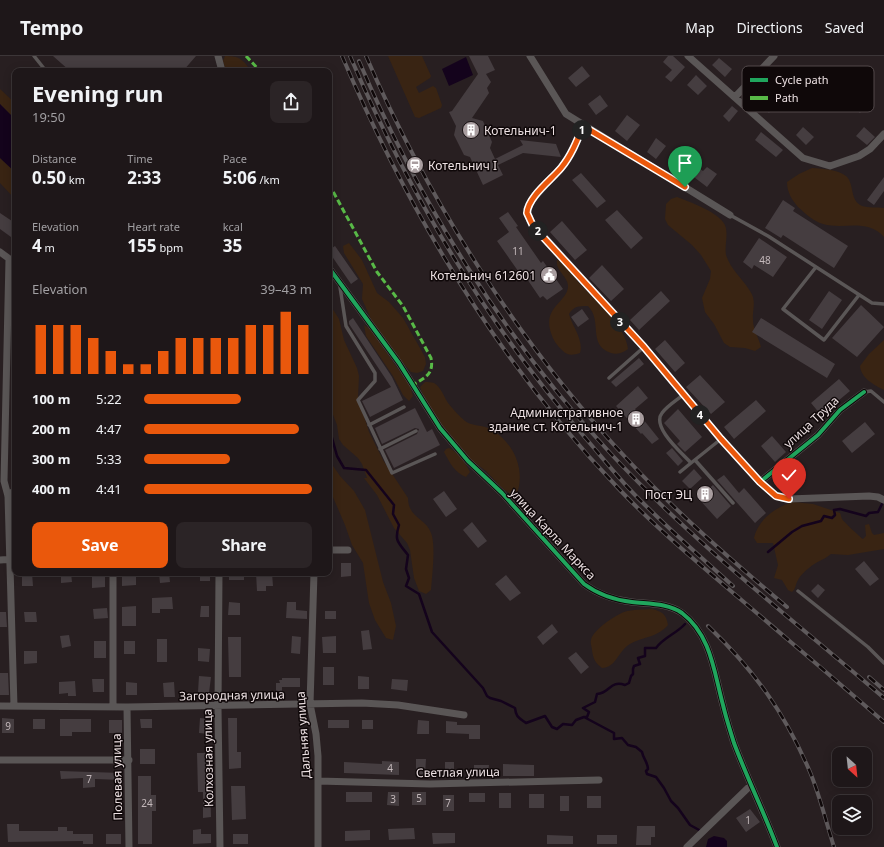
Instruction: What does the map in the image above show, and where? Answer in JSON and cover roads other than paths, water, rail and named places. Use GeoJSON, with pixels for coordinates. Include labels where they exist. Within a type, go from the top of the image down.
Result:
{"type":"FeatureCollection","features":[{"type":"Feature","properties":{"kind":"street"},"geometry":{"type":"LineString","coordinates":[[218,56],[221,68]]}},
{"type":"Feature","properties":{"kind":"street"},"geometry":{"type":"LineString","coordinates":[[530,56],[566,114],[583,126],[730,215]]}},
{"type":"Feature","properties":{"kind":"street"},"geometry":{"type":"LineString","coordinates":[[688,56],[742,103]]}},
{"type":"Feature","properties":{"kind":"street"},"geometry":{"type":"LineString","coordinates":[[764,66],[774,56]]}},
{"type":"Feature","properties":{"kind":"street"},"geometry":{"type":"LineString","coordinates":[[735,97],[742,90]]}},
{"type":"Feature","properties":{"kind":"street"},"geometry":{"type":"LineString","coordinates":[[752,112],[803,158],[830,166],[859,156],[870,149],[884,134]]}},
{"type":"Feature","properties":{"kind":"street"},"geometry":{"type":"LineString","coordinates":[[583,126],[570,155],[564,164],[531,201],[527,209],[528,218],[533,226],[644,347],[721,439],[772,494],[780,498],[869,496],[878,497],[884,500]]}},
{"type":"Feature","properties":{"kind":"street"},"geometry":{"type":"LineString","coordinates":[[0,252],[12,261],[4,481],[8,496],[12,546]]}},
{"type":"Feature","properties":{"kind":"street","name":"улица Карла Маркса"},"geometry":{"type":"LineString","coordinates":[[332,272],[399,363],[440,428],[468,461],[502,494],[584,584],[599,594],[614,599],[672,607],[681,612],[690,621],[707,645],[734,743],[777,847]]}},
{"type":"Feature","properties":{"kind":"street","name":"улица Труда"},"geometry":{"type":"LineString","coordinates":[[760,482],[818,435],[840,410],[864,392]]}},
{"type":"Feature","properties":{"kind":"street"},"geometry":{"type":"LineString","coordinates":[[8,496],[12,493]]}},
{"type":"Feature","properties":{"kind":"street"},"geometry":{"type":"LineString","coordinates":[[332,550],[348,550]]}},
{"type":"Feature","properties":{"kind":"street"},"geometry":{"type":"LineString","coordinates":[[0,560],[12,559]]}},
{"type":"Feature","properties":{"kind":"street"},"geometry":{"type":"LineString","coordinates":[[13,576],[14,706]]}},
{"type":"Feature","properties":{"kind":"street"},"geometry":{"type":"LineString","coordinates":[[113,576],[113,707]]}},
{"type":"Feature","properties":{"kind":"street","name":"Колхозная улица"},"geometry":{"type":"LineString","coordinates":[[220,576],[218,707],[220,847]]}},
{"type":"Feature","properties":{"kind":"street","name":"Дальняя улица"},"geometry":{"type":"LineString","coordinates":[[314,576],[310,704],[316,734],[318,847]]}},
{"type":"Feature","properties":{"kind":"street","name":"Загородная улица"},"geometry":{"type":"LineString","coordinates":[[0,706],[218,707],[310,704],[398,705],[464,715]]}},
{"type":"Feature","properties":{"kind":"street","name":"Полевая улица"},"geometry":{"type":"LineString","coordinates":[[128,707],[129,847]]}},
{"type":"Feature","properties":{"kind":"street"},"geometry":{"type":"LineString","coordinates":[[0,760],[129,760]]}},
{"type":"Feature","properties":{"kind":"street","name":"Светлая улица"},"geometry":{"type":"LineString","coordinates":[[318,781],[430,784],[599,780]]}},
{"type":"Feature","properties":{"kind":"street"},"geometry":{"type":"LineString","coordinates":[[687,847],[751,785]]}},
{"type":"Feature","properties":{"kind":"lane"},"geometry":{"type":"LineString","coordinates":[[34,56],[44,68]]}},
{"type":"Feature","properties":{"kind":"lane"},"geometry":{"type":"LineString","coordinates":[[730,215],[768,236],[872,303],[884,304]]}},
{"type":"Feature","properties":{"kind":"lane"},"geometry":{"type":"LineString","coordinates":[[816,267],[783,309],[824,340],[859,295]]}},
{"type":"Feature","properties":{"kind":"lane"},"geometry":{"type":"LineString","coordinates":[[340,283],[346,326],[375,373],[375,381],[358,400],[392,473],[435,454]]}},
{"type":"Feature","properties":{"kind":"lane"},"geometry":{"type":"LineString","coordinates":[[609,378],[644,347]]}},
{"type":"Feature","properties":{"kind":"lane"},"geometry":{"type":"LineString","coordinates":[[864,392],[871,391],[884,402]]}},
{"type":"Feature","properties":{"kind":"lane"},"geometry":{"type":"LineString","coordinates":[[683,395],[662,412],[659,420],[662,430],[691,463]]}},
{"type":"Feature","properties":{"kind":"lane"},"geometry":{"type":"LineString","coordinates":[[369,425],[404,407]]}},
{"type":"Feature","properties":{"kind":"lane"},"geometry":{"type":"LineString","coordinates":[[380,449],[416,431]]}},
{"type":"Feature","properties":{"kind":"lane"},"geometry":{"type":"LineString","coordinates":[[680,472],[721,439]]}},
{"type":"Feature","properties":{"kind":"lane"},"geometry":{"type":"LineString","coordinates":[[695,460],[733,504]]}},
{"type":"Feature","properties":{"kind":"lane"},"geometry":{"type":"LineString","coordinates":[[798,591],[868,647],[884,663]]}},
{"type":"Feature","properties":{"kind":"waterway"},"geometry":{"type":"LineString","coordinates":[[332,438],[337,456],[344,468],[366,470],[394,505],[393,514],[399,525],[397,538],[399,544],[408,555],[406,569],[409,578],[406,586],[419,594],[432,632],[483,688],[487,696],[515,708],[518,717],[526,723],[545,716],[552,727],[557,729],[563,724],[572,725],[576,720],[584,717],[614,733],[614,739],[622,738],[628,745],[636,747],[642,752],[648,767],[646,771],[647,774],[656,777],[671,801],[690,825],[701,831]]}},
{"type":"Feature","properties":{"kind":"waterway"},"geometry":{"type":"LineString","coordinates":[[768,552],[792,532],[802,526],[821,521],[824,516],[832,518],[835,515],[834,510],[840,509],[866,516],[869,513],[878,512],[882,504]]}},
{"type":"Feature","properties":{"kind":"waterway"},"geometry":{"type":"LineString","coordinates":[[584,717],[587,717],[589,712],[583,708],[595,702],[597,694],[605,691],[613,685],[625,685],[629,683],[633,674],[634,666],[640,664],[638,658],[645,656],[645,648],[656,648],[685,624]]}},
{"type":"Feature","properties":{"kind":"railway"},"geometry":{"type":"LineString","coordinates":[[342,56],[368,115],[397,172],[428,229],[461,284],[496,338],[575,440],[618,488],[661,530],[884,722]]}},
{"type":"Feature","properties":{"kind":"railway"},"geometry":{"type":"LineString","coordinates":[[350,56],[373,108],[425,209],[454,258],[517,352],[552,397],[628,488],[733,586]]}},
{"type":"Feature","properties":{"kind":"railway"},"geometry":{"type":"LineString","coordinates":[[366,56],[418,164],[448,217],[480,269],[550,368],[588,415],[646,479],[704,535],[787,607]]}},
{"type":"Feature","properties":{"kind":"railway"},"geometry":{"type":"LineString","coordinates":[[359,61],[409,166],[469,269],[502,318],[573,412],[644,488],[710,550],[884,698]]}},
{"type":"Feature","properties":{"kind":"railway"},"geometry":{"type":"LineString","coordinates":[[708,626],[725,642],[754,676],[767,693],[790,730],[814,781],[834,847]]}},
{"type":"Feature","properties":{"kind":"railway"},"geometry":{"type":"LineString","coordinates":[[869,677],[884,690]]}},
{"type":"Feature","properties":{"kind":"place","name":"Котельнич-1"},"geometry":{"type":"Point","coordinates":[471,130]}},
{"type":"Feature","properties":{"kind":"place","name":"Котельнич I"},"geometry":{"type":"Point","coordinates":[415,165]}},
{"type":"Feature","properties":{"kind":"place","name":"Котельнич 612601"},"geometry":{"type":"Point","coordinates":[549,275]}},
{"type":"Feature","properties":{"kind":"place","name":"Административное здание ст. Котельнич-1"},"geometry":{"type":"Point","coordinates":[636,419]}},
{"type":"Feature","properties":{"kind":"place","name":"Пост ЭЦ"},"geometry":{"type":"Point","coordinates":[705,494]}}]}
